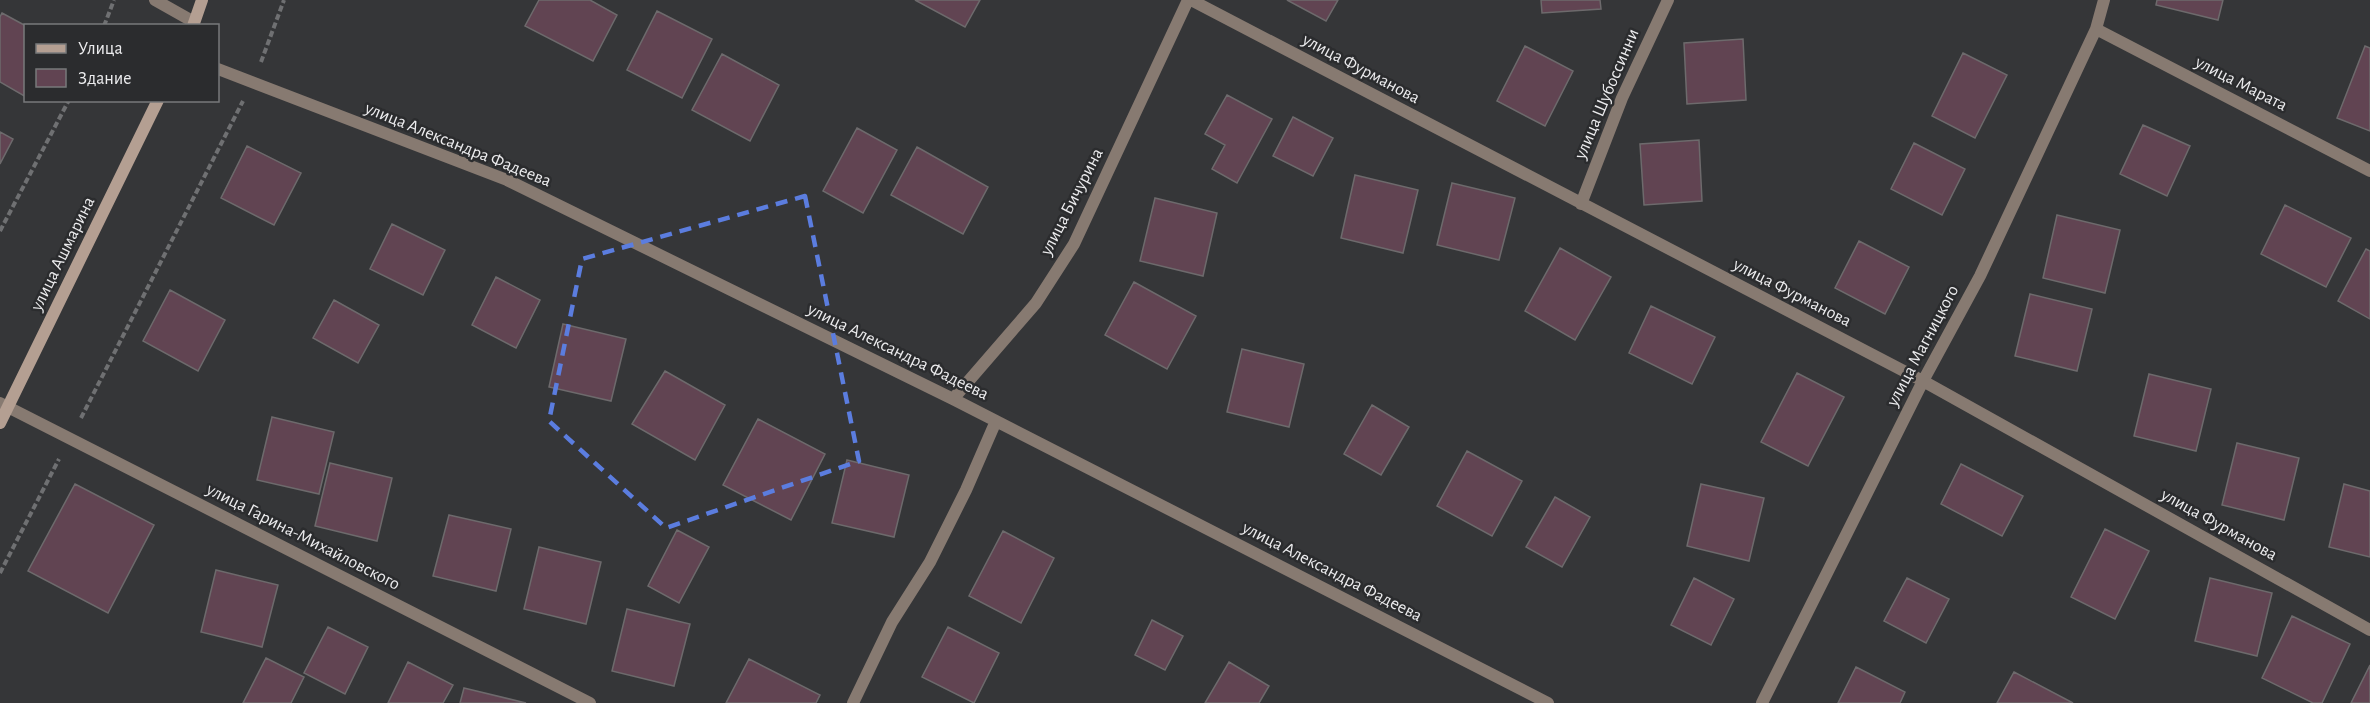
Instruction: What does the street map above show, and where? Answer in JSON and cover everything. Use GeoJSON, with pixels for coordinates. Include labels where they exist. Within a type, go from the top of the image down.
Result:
{"type":"FeatureCollection","features":[{"type":"Feature","properties":{"kind":"street"},"geometry":{"type":"LineString","coordinates":[[155,0],[194,24],[202,0]]}},
{"type":"Feature","properties":{"kind":"street","name":"улица Фурманова"},"geometry":{"type":"LineString","coordinates":[[1190,0],[1923,381],[2370,630]]}},
{"type":"Feature","properties":{"kind":"street","name":"улица Бичурина"},"geometry":{"type":"LineString","coordinates":[[953,399],[1036,303],[1074,244],[1190,0]]}},
{"type":"Feature","properties":{"kind":"street","name":"улица Шубоссинни"},"geometry":{"type":"LineString","coordinates":[[1581,204],[1622,98],[1668,0]]}},
{"type":"Feature","properties":{"kind":"street","name":"улица Магницкого"},"geometry":{"type":"LineString","coordinates":[[1762,703],[1923,381],[1980,276],[2096,29],[2104,0]]}},
{"type":"Feature","properties":{"kind":"street","name":"улица Марата"},"geometry":{"type":"LineString","coordinates":[[2096,29],[2370,171]]}},
{"type":"Feature","properties":{"kind":"street","name":"улица Александра Фадеева"},"geometry":{"type":"LineString","coordinates":[[219,69],[507,180],[953,399],[1548,703]]}},
{"type":"Feature","properties":{"kind":"street","name":"улица Ашмарина"},"geometry":{"type":"LineString","coordinates":[[0,423],[4,405],[157,102]]}},
{"type":"Feature","properties":{"kind":"street","name":"улица Гарина-Михайловского"},"geometry":{"type":"LineString","coordinates":[[4,405],[590,703]]}},
{"type":"Feature","properties":{"kind":"street"},"geometry":{"type":"LineString","coordinates":[[853,703],[892,622],[930,562],[966,490],[996,421]]}},
{"type":"Feature","properties":{"kind":"path"},"geometry":{"type":"LineString","coordinates":[[105,24],[114,0]]}},
{"type":"Feature","properties":{"kind":"path"},"geometry":{"type":"LineString","coordinates":[[0,573],[252,83],[284,0]]}},
{"type":"Feature","properties":{"kind":"path"},"geometry":{"type":"LineString","coordinates":[[0,231],[68,102]]}},
{"type":"Feature","properties":{"kind":"highlighted area"},"geometry":{"type":"Polygon","coordinates":[[[805,196],[859,461],[666,528],[549,421],[582,259],[805,196]]]}},
{"type":"Feature","properties":{"kind":"building"},"geometry":{"type":"Polygon","coordinates":[[[539,0],[590,0],[617,15],[593,61],[525,26],[539,0]]]}},
{"type":"Feature","properties":{"kind":"building"},"geometry":{"type":"Polygon","coordinates":[[[915,0],[980,0],[965,27],[915,0]]]}},
{"type":"Feature","properties":{"kind":"building"},"geometry":{"type":"Polygon","coordinates":[[[1287,0],[1338,0],[1326,21],[1287,0]]]}},
{"type":"Feature","properties":{"kind":"building"},"geometry":{"type":"Polygon","coordinates":[[[1541,0],[1600,0],[1601,9],[1542,13],[1541,0]]]}},
{"type":"Feature","properties":{"kind":"building"},"geometry":{"type":"Polygon","coordinates":[[[2157,0],[2223,0],[2218,20],[2156,5],[2157,0]]]}},
{"type":"Feature","properties":{"kind":"building"},"geometry":{"type":"Polygon","coordinates":[[[657,11],[712,39],[682,98],[627,70],[657,11]]]}},
{"type":"Feature","properties":{"kind":"building"},"geometry":{"type":"Polygon","coordinates":[[[2,13],[24,25],[24,96],[0,82],[0,17],[2,13]]]}},
{"type":"Feature","properties":{"kind":"building"},"geometry":{"type":"Polygon","coordinates":[[[1743,39],[1746,100],[1687,104],[1684,43],[1743,39]]]}},
{"type":"Feature","properties":{"kind":"building"},"geometry":{"type":"Polygon","coordinates":[[[1525,46],[1573,71],[1545,126],[1497,101],[1525,46]]]}},
{"type":"Feature","properties":{"kind":"building"},"geometry":{"type":"Polygon","coordinates":[[[2365,46],[2370,48],[2370,131],[2337,118],[2365,46]]]}},
{"type":"Feature","properties":{"kind":"building"},"geometry":{"type":"Polygon","coordinates":[[[1963,53],[2007,75],[1975,138],[1932,116],[1963,53]]]}},
{"type":"Feature","properties":{"kind":"building"},"geometry":{"type":"Polygon","coordinates":[[[722,54],[779,85],[750,141],[692,110],[722,54]]]}},
{"type":"Feature","properties":{"kind":"building"},"geometry":{"type":"Polygon","coordinates":[[[1227,95],[1272,119],[1237,183],[1212,169],[1225,145],[1205,134],[1227,95]]]}},
{"type":"Feature","properties":{"kind":"building"},"geometry":{"type":"Polygon","coordinates":[[[1293,117],[1333,138],[1313,176],[1273,156],[1293,117]]]}},
{"type":"Feature","properties":{"kind":"building"},"geometry":{"type":"Polygon","coordinates":[[[2143,125],[2190,146],[2167,196],[2120,174],[2143,125]]]}},
{"type":"Feature","properties":{"kind":"building"},"geometry":{"type":"Polygon","coordinates":[[[857,128],[897,150],[863,213],[823,191],[857,128]]]}},
{"type":"Feature","properties":{"kind":"building"},"geometry":{"type":"Polygon","coordinates":[[[0,132],[13,139],[0,164],[0,132]]]}},
{"type":"Feature","properties":{"kind":"building"},"geometry":{"type":"Polygon","coordinates":[[[1699,140],[1702,201],[1644,205],[1640,144],[1699,140]]]}},
{"type":"Feature","properties":{"kind":"building"},"geometry":{"type":"Polygon","coordinates":[[[1914,143],[1965,169],[1942,215],[1891,189],[1914,143]]]}},
{"type":"Feature","properties":{"kind":"building"},"geometry":{"type":"Polygon","coordinates":[[[247,146],[301,173],[274,225],[221,198],[247,146]]]}},
{"type":"Feature","properties":{"kind":"building"},"geometry":{"type":"Polygon","coordinates":[[[917,147],[988,187],[963,234],[891,195],[917,147]]]}},
{"type":"Feature","properties":{"kind":"building"},"geometry":{"type":"Polygon","coordinates":[[[1355,175],[1418,190],[1403,253],[1341,238],[1355,175]]]}},
{"type":"Feature","properties":{"kind":"building"},"geometry":{"type":"Polygon","coordinates":[[[1452,183],[1515,198],[1499,260],[1437,245],[1452,183]]]}},
{"type":"Feature","properties":{"kind":"building"},"geometry":{"type":"Polygon","coordinates":[[[1155,198],[1217,213],[1203,276],[1140,261],[1155,198]]]}},
{"type":"Feature","properties":{"kind":"building"},"geometry":{"type":"Polygon","coordinates":[[[2285,205],[2351,238],[2326,287],[2261,254],[2285,205]]]}},
{"type":"Feature","properties":{"kind":"building"},"geometry":{"type":"Polygon","coordinates":[[[2057,215],[2120,230],[2105,293],[2043,278],[2057,215]]]}},
{"type":"Feature","properties":{"kind":"building"},"geometry":{"type":"Polygon","coordinates":[[[392,224],[445,250],[423,295],[370,269],[392,224]]]}},
{"type":"Feature","properties":{"kind":"building"},"geometry":{"type":"Polygon","coordinates":[[[1859,241],[1909,267],[1885,314],[1835,288],[1859,241]]]}},
{"type":"Feature","properties":{"kind":"building"},"geometry":{"type":"Polygon","coordinates":[[[1560,248],[1611,277],[1575,340],[1525,311],[1560,248]]]}},
{"type":"Feature","properties":{"kind":"building"},"geometry":{"type":"Polygon","coordinates":[[[2366,249],[2370,251],[2370,319],[2338,301],[2366,249]]]}},
{"type":"Feature","properties":{"kind":"building"},"geometry":{"type":"Polygon","coordinates":[[[496,277],[540,300],[516,348],[472,325],[496,277]]]}},
{"type":"Feature","properties":{"kind":"building"},"geometry":{"type":"Polygon","coordinates":[[[1134,282],[1196,316],[1167,369],[1105,335],[1134,282]]]}},
{"type":"Feature","properties":{"kind":"building"},"geometry":{"type":"Polygon","coordinates":[[[170,290],[225,320],[198,371],[143,341],[170,290]]]}},
{"type":"Feature","properties":{"kind":"building"},"geometry":{"type":"Polygon","coordinates":[[[2030,294],[2092,309],[2077,371],[2015,356],[2030,294]]]}},
{"type":"Feature","properties":{"kind":"building"},"geometry":{"type":"Polygon","coordinates":[[[334,300],[379,325],[358,363],[313,338],[334,300]]]}},
{"type":"Feature","properties":{"kind":"building"},"geometry":{"type":"Polygon","coordinates":[[[1651,306],[1715,337],[1692,384],[1629,353],[1651,306]]]}},
{"type":"Feature","properties":{"kind":"building"},"geometry":{"type":"Polygon","coordinates":[[[563,324],[626,339],[611,401],[549,387],[563,324]]]}},
{"type":"Feature","properties":{"kind":"building"},"geometry":{"type":"Polygon","coordinates":[[[1242,349],[1304,364],[1289,427],[1227,412],[1242,349]]]}},
{"type":"Feature","properties":{"kind":"building"},"geometry":{"type":"Polygon","coordinates":[[[665,371],[725,405],[695,460],[632,424],[665,371]]]}},
{"type":"Feature","properties":{"kind":"building"},"geometry":{"type":"Polygon","coordinates":[[[1797,373],[1844,397],[1808,466],[1761,442],[1797,373]]]}},
{"type":"Feature","properties":{"kind":"building"},"geometry":{"type":"Polygon","coordinates":[[[2149,374],[2211,389],[2196,451],[2134,436],[2149,374]]]}},
{"type":"Feature","properties":{"kind":"building"},"geometry":{"type":"Polygon","coordinates":[[[1372,405],[1409,427],[1381,475],[1344,454],[1372,405]]]}},
{"type":"Feature","properties":{"kind":"building"},"geometry":{"type":"Polygon","coordinates":[[[272,417],[334,432],[319,494],[257,480],[272,417]]]}},
{"type":"Feature","properties":{"kind":"building"},"geometry":{"type":"Polygon","coordinates":[[[758,419],[825,454],[791,520],[723,485],[758,419]]]}},
{"type":"Feature","properties":{"kind":"building"},"geometry":{"type":"Polygon","coordinates":[[[2237,443],[2299,458],[2284,520],[2222,505],[2237,443]]]}},
{"type":"Feature","properties":{"kind":"building"},"geometry":{"type":"Polygon","coordinates":[[[1467,451],[1522,481],[1492,536],[1437,506],[1467,451]]]}},
{"type":"Feature","properties":{"kind":"building"},"geometry":{"type":"Polygon","coordinates":[[[847,460],[909,475],[894,537],[832,523],[847,460]]]}},
{"type":"Feature","properties":{"kind":"building"},"geometry":{"type":"Polygon","coordinates":[[[330,463],[392,478],[377,541],[315,526],[330,463]]]}},
{"type":"Feature","properties":{"kind":"building"},"geometry":{"type":"Polygon","coordinates":[[[1961,464],[2023,496],[2002,536],[1941,504],[1961,464]]]}},
{"type":"Feature","properties":{"kind":"building"},"geometry":{"type":"Polygon","coordinates":[[[75,484],[154,525],[108,613],[28,571],[75,484]]]}},
{"type":"Feature","properties":{"kind":"building"},"geometry":{"type":"Polygon","coordinates":[[[1701,484],[1764,498],[1749,561],[1687,546],[1701,484]]]}},
{"type":"Feature","properties":{"kind":"building"},"geometry":{"type":"Polygon","coordinates":[[[2344,484],[2370,491],[2370,557],[2329,547],[2344,484]]]}},
{"type":"Feature","properties":{"kind":"building"},"geometry":{"type":"Polygon","coordinates":[[[1555,497],[1590,517],[1562,567],[1526,547],[1555,497]]]}},
{"type":"Feature","properties":{"kind":"building"},"geometry":{"type":"Polygon","coordinates":[[[449,515],[511,529],[496,591],[433,576],[449,515]]]}},
{"type":"Feature","properties":{"kind":"building"},"geometry":{"type":"Polygon","coordinates":[[[2105,529],[2149,551],[2115,619],[2071,597],[2105,529]]]}},
{"type":"Feature","properties":{"kind":"building"},"geometry":{"type":"Polygon","coordinates":[[[677,530],[709,547],[679,603],[648,586],[677,530]]]}},
{"type":"Feature","properties":{"kind":"building"},"geometry":{"type":"Polygon","coordinates":[[[1003,531],[1054,558],[1021,623],[969,596],[1003,531]]]}},
{"type":"Feature","properties":{"kind":"building"},"geometry":{"type":"Polygon","coordinates":[[[539,547],[601,562],[586,624],[524,609],[539,547]]]}},
{"type":"Feature","properties":{"kind":"building"},"geometry":{"type":"Polygon","coordinates":[[[216,570],[278,585],[262,647],[201,632],[216,570]]]}},
{"type":"Feature","properties":{"kind":"building"},"geometry":{"type":"Polygon","coordinates":[[[1694,578],[1734,599],[1711,645],[1671,625],[1694,578]]]}},
{"type":"Feature","properties":{"kind":"building"},"geometry":{"type":"Polygon","coordinates":[[[1907,578],[1949,599],[1926,643],[1884,621],[1907,578]]]}},
{"type":"Feature","properties":{"kind":"building"},"geometry":{"type":"Polygon","coordinates":[[[2210,578],[2272,593],[2257,656],[2195,641],[2210,578]]]}},
{"type":"Feature","properties":{"kind":"building"},"geometry":{"type":"Polygon","coordinates":[[[627,609],[690,624],[674,686],[612,671],[627,609]]]}},
{"type":"Feature","properties":{"kind":"building"},"geometry":{"type":"Polygon","coordinates":[[[2292,616],[2350,644],[2322,703],[2313,703],[2262,678],[2292,616]]]}},
{"type":"Feature","properties":{"kind":"building"},"geometry":{"type":"Polygon","coordinates":[[[1152,620],[1183,636],[1165,670],[1135,655],[1152,620]]]}},
{"type":"Feature","properties":{"kind":"building"},"geometry":{"type":"Polygon","coordinates":[[[328,627],[368,647],[345,694],[304,673],[328,627]]]}},
{"type":"Feature","properties":{"kind":"building"},"geometry":{"type":"Polygon","coordinates":[[[948,627],[999,653],[974,703],[922,677],[948,627]]]}},
{"type":"Feature","properties":{"kind":"building"},"geometry":{"type":"Polygon","coordinates":[[[266,658],[304,677],[291,703],[243,703],[266,658]]]}},
{"type":"Feature","properties":{"kind":"building"},"geometry":{"type":"Polygon","coordinates":[[[749,659],[820,695],[816,703],[726,703],[749,659]]]}},
{"type":"Feature","properties":{"kind":"building"},"geometry":{"type":"Polygon","coordinates":[[[408,662],[453,685],[443,703],[388,703],[408,662]]]}},
{"type":"Feature","properties":{"kind":"building"},"geometry":{"type":"Polygon","coordinates":[[[1229,662],[1269,686],[1259,703],[1205,703],[1229,662]]]}},
{"type":"Feature","properties":{"kind":"building"},"geometry":{"type":"Polygon","coordinates":[[[2370,665],[2370,703],[2351,703],[2370,665]]]}},
{"type":"Feature","properties":{"kind":"building"},"geometry":{"type":"Polygon","coordinates":[[[1856,667],[1905,692],[1900,703],[1838,703],[1856,667]]]}},
{"type":"Feature","properties":{"kind":"building"},"geometry":{"type":"Polygon","coordinates":[[[2014,672],[2073,703],[1997,703],[2014,672]]]}},
{"type":"Feature","properties":{"kind":"building"},"geometry":{"type":"Polygon","coordinates":[[[464,688],[526,703],[460,703],[464,688]]]}}]}
